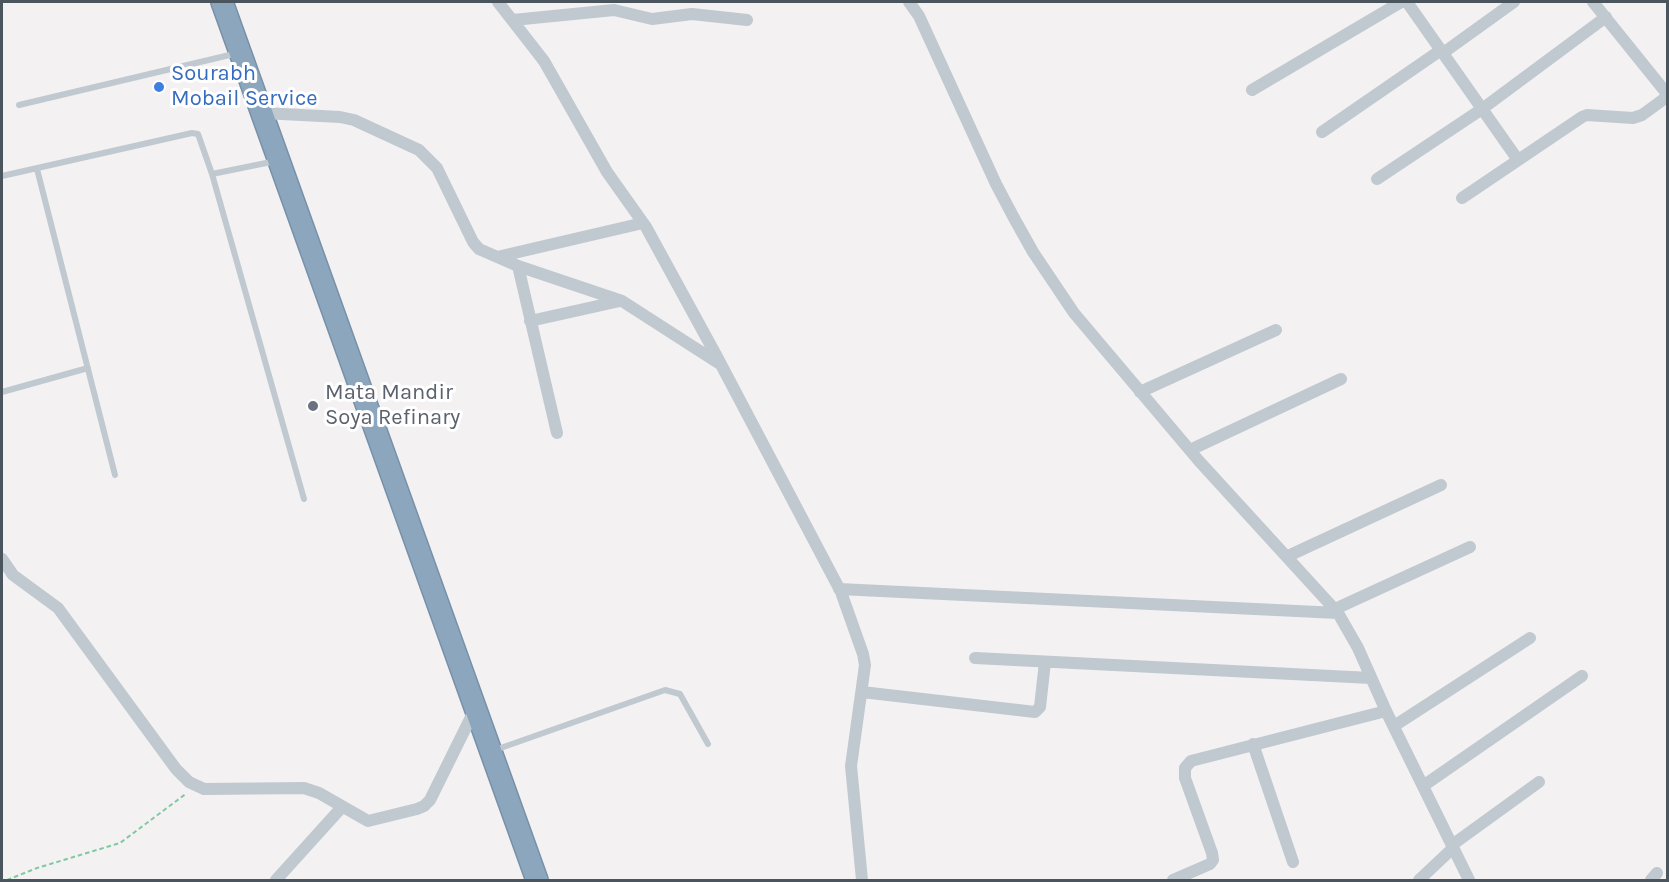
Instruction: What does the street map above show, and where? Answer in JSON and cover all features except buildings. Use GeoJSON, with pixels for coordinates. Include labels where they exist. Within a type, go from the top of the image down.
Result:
{"type":"FeatureCollection","features":[{"type":"Feature","properties":{"kind":"highway"},"geometry":{"type":"LineString","coordinates":[[222,2],[537,880]]}},
{"type":"Feature","properties":{"kind":"street"},"geometry":{"type":"LineString","coordinates":[[498,2],[544,61],[607,172],[643,223],[721,364],[839,589],[863,654],[865,670],[851,766],[862,880]]}},
{"type":"Feature","properties":{"kind":"street"},"geometry":{"type":"LineString","coordinates":[[909,2],[919,16],[996,184],[1033,252],[1074,313],[1190,450],[1336,611],[1358,648],[1386,711],[1469,880]]}},
{"type":"Feature","properties":{"kind":"street"},"geometry":{"type":"LineString","coordinates":[[1252,90],[1401,2]]}},
{"type":"Feature","properties":{"kind":"street"},"geometry":{"type":"LineString","coordinates":[[1407,2],[1518,160]]}},
{"type":"Feature","properties":{"kind":"street"},"geometry":{"type":"LineString","coordinates":[[1322,132],[1514,2]]}},
{"type":"Feature","properties":{"kind":"street"},"geometry":{"type":"LineString","coordinates":[[1462,198],[1582,117],[1587,115],[1634,118],[1642,115],[1668,96],[1593,2]]}},
{"type":"Feature","properties":{"kind":"street"},"geometry":{"type":"LineString","coordinates":[[513,20],[610,10],[652,20],[692,14],[747,20]]}},
{"type":"Feature","properties":{"kind":"street"},"geometry":{"type":"LineString","coordinates":[[1377,179],[1482,109],[1606,17]]}},
{"type":"Feature","properties":{"kind":"street"},"geometry":{"type":"LineString","coordinates":[[263,113],[354,120],[418,150],[432,161],[442,176],[475,245],[518,266],[622,301],[721,364]]}},
{"type":"Feature","properties":{"kind":"street"},"geometry":{"type":"LineString","coordinates":[[497,257],[643,223]]}},
{"type":"Feature","properties":{"kind":"street"},"geometry":{"type":"LineString","coordinates":[[518,266],[557,433]]}},
{"type":"Feature","properties":{"kind":"street"},"geometry":{"type":"LineString","coordinates":[[530,321],[622,301]]}},
{"type":"Feature","properties":{"kind":"street"},"geometry":{"type":"LineString","coordinates":[[1140,392],[1276,330]]}},
{"type":"Feature","properties":{"kind":"street"},"geometry":{"type":"LineString","coordinates":[[1190,450],[1341,379]]}},
{"type":"Feature","properties":{"kind":"street"},"geometry":{"type":"LineString","coordinates":[[1288,556],[1441,485]]}},
{"type":"Feature","properties":{"kind":"street"},"geometry":{"type":"LineString","coordinates":[[839,589],[1336,611],[1470,547]]}},
{"type":"Feature","properties":{"kind":"street"},"geometry":{"type":"LineString","coordinates":[[2,559],[13,575],[58,608],[176,769],[196,786],[213,790],[303,788],[371,821],[424,806],[430,800],[476,706]]}},
{"type":"Feature","properties":{"kind":"street"},"geometry":{"type":"LineString","coordinates":[[1394,726],[1530,638]]}},
{"type":"Feature","properties":{"kind":"street"},"geometry":{"type":"LineString","coordinates":[[975,658],[1371,678]]}},
{"type":"Feature","properties":{"kind":"street"},"geometry":{"type":"LineString","coordinates":[[862,692],[1035,712],[1040,707],[1045,662]]}},
{"type":"Feature","properties":{"kind":"street"},"geometry":{"type":"LineString","coordinates":[[1423,786],[1582,676]]}},
{"type":"Feature","properties":{"kind":"street"},"geometry":{"type":"LineString","coordinates":[[1173,880],[1210,864],[1213,858],[1185,778],[1185,768],[1188,764],[1195,759],[1386,711]]}},
{"type":"Feature","properties":{"kind":"street"},"geometry":{"type":"LineString","coordinates":[[1252,744],[1293,862]]}},
{"type":"Feature","properties":{"kind":"street"},"geometry":{"type":"LineString","coordinates":[[1419,880],[1453,846],[1539,783]]}},
{"type":"Feature","properties":{"kind":"street"},"geometry":{"type":"LineString","coordinates":[[276,880],[342,807]]}},
{"type":"Feature","properties":{"kind":"lane"},"geometry":{"type":"LineString","coordinates":[[19,105],[240,52]]}},
{"type":"Feature","properties":{"kind":"lane"},"geometry":{"type":"LineString","coordinates":[[2,176],[194,132],[201,138],[303,500]]}},
{"type":"Feature","properties":{"kind":"lane"},"geometry":{"type":"LineString","coordinates":[[212,174],[280,160]]}},
{"type":"Feature","properties":{"kind":"lane"},"geometry":{"type":"LineString","coordinates":[[37,169],[115,475]]}},
{"type":"Feature","properties":{"kind":"lane"},"geometry":{"type":"LineString","coordinates":[[2,392],[88,368]]}},
{"type":"Feature","properties":{"kind":"lane"},"geometry":{"type":"LineString","coordinates":[[492,751],[665,690],[680,694],[708,744]]}},
{"type":"Feature","properties":{"kind":"path"},"geometry":{"type":"LineString","coordinates":[[7,880],[37,868],[120,843],[196,786]]}},
{"type":"Feature","properties":{"kind":"place","name":"Sourabh Mobail Service"},"geometry":{"type":"Point","coordinates":[159,87]}},
{"type":"Feature","properties":{"kind":"place","name":"Mata Mandir Soya Refinary"},"geometry":{"type":"Point","coordinates":[313,406]}}]}
